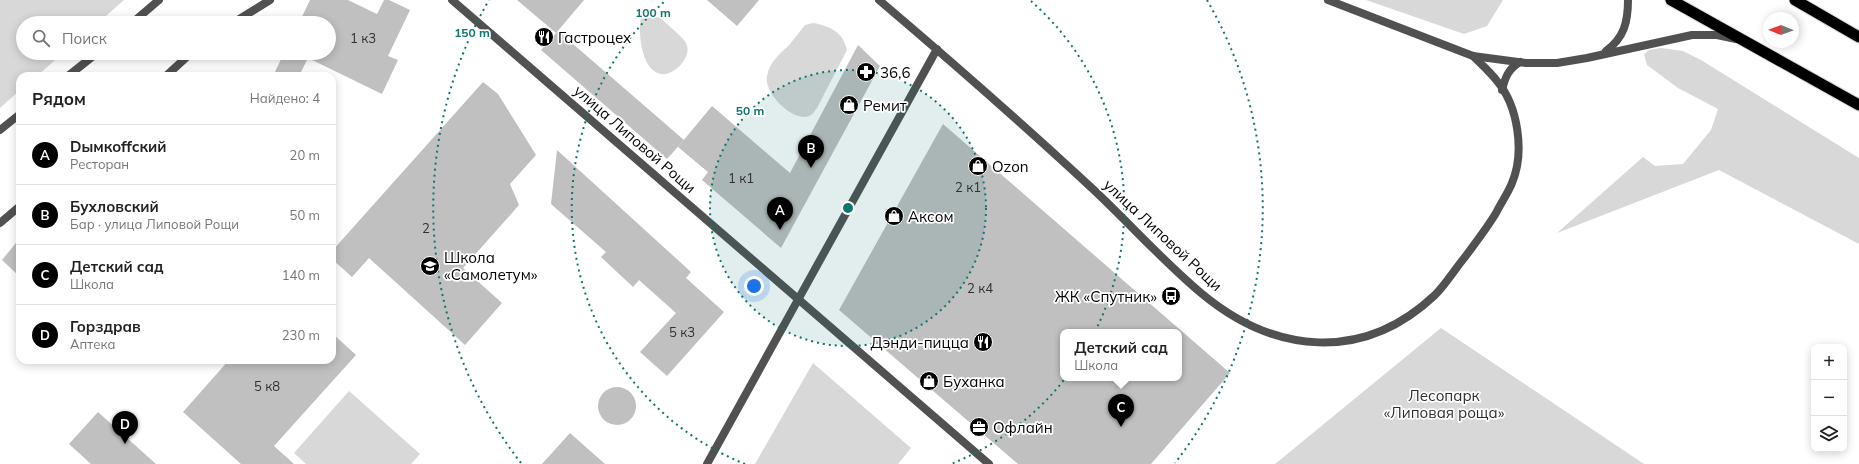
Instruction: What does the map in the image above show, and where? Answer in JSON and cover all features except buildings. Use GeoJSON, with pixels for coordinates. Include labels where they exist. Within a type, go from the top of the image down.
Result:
{"type":"FeatureCollection","features":[{"type":"Feature","properties":{"kind":"highway"},"geometry":{"type":"LineString","coordinates":[[1671,0],[1859,105]]}},
{"type":"Feature","properties":{"kind":"highway"},"geometry":{"type":"LineString","coordinates":[[1795,0],[1859,37]]}},
{"type":"Feature","properties":{"kind":"street"},"geometry":{"type":"LineString","coordinates":[[140,16],[159,0]]}},
{"type":"Feature","properties":{"kind":"street"},"geometry":{"type":"LineString","coordinates":[[244,16],[270,0]]}},
{"type":"Feature","properties":{"kind":"street","name":"улица Липовой Рощи"},"geometry":{"type":"LineString","coordinates":[[452,0],[989,464]]}},
{"type":"Feature","properties":{"kind":"street","name":"улица Липовой Рощи"},"geometry":{"type":"LineString","coordinates":[[879,0],[937,49],[1095,191],[1202,293],[1233,315],[1267,331],[1294,341],[1334,343],[1371,335],[1405,318],[1436,294],[1488,227],[1513,182],[1520,144],[1513,112],[1498,82],[1473,56]]}},
{"type":"Feature","properties":{"kind":"street"},"geometry":{"type":"LineString","coordinates":[[1328,0],[1473,56],[1520,62],[1557,63],[1692,35],[1717,35],[1744,41]]}},
{"type":"Feature","properties":{"kind":"street"},"geometry":{"type":"LineString","coordinates":[[1602,54],[1616,44],[1624,32],[1628,15],[1628,0]]}},
{"type":"Feature","properties":{"kind":"street"},"geometry":{"type":"LineString","coordinates":[[707,464],[937,49]]}},
{"type":"Feature","properties":{"kind":"street"},"geometry":{"type":"LineString","coordinates":[[73,72],[88,60]]}},
{"type":"Feature","properties":{"kind":"street"},"geometry":{"type":"LineString","coordinates":[[171,72],[184,60]]}},
{"type":"Feature","properties":{"kind":"street"},"geometry":{"type":"LineString","coordinates":[[1502,90],[1505,78],[1513,66],[1520,62]]}},
{"type":"Feature","properties":{"kind":"street"},"geometry":{"type":"LineString","coordinates":[[0,130],[16,117]]}},
{"type":"Feature","properties":{"kind":"street"},"geometry":{"type":"LineString","coordinates":[[0,223],[16,209]]}},
{"type":"Feature","properties":{"kind":"green space"},"geometry":{"type":"Polygon","coordinates":[[[0,0],[124,0],[106,16],[16,16],[16,60],[55,60],[42,72],[16,72],[16,94],[0,108],[0,0]]]}},
{"type":"Feature","properties":{"kind":"green space"},"geometry":{"type":"Polygon","coordinates":[[[1366,0],[1503,0],[1487,26],[1464,34],[1366,0]]]}},
{"type":"Feature","properties":{"kind":"green space"},"geometry":{"type":"Polygon","coordinates":[[[648,13],[663,20],[686,43],[688,48],[685,59],[672,72],[661,74],[654,71],[649,66],[645,58],[642,50],[640,24],[641,17],[648,13]]]}},
{"type":"Feature","properties":{"kind":"green space"},"geometry":{"type":"Polygon","coordinates":[[[813,23],[830,28],[839,34],[847,50],[817,108],[812,114],[804,117],[797,116],[789,112],[782,106],[770,91],[767,83],[767,76],[770,66],[776,58],[790,44],[805,25],[813,23]]]}},
{"type":"Feature","properties":{"kind":"green space"},"geometry":{"type":"Polygon","coordinates":[[[1661,48],[1683,51],[1701,60],[1859,158],[1859,244],[1719,170],[1557,233],[1643,157],[1655,166],[1683,164],[1711,130],[1718,109],[1678,88],[1647,65],[1644,54],[1649,50],[1661,48]]]}},
{"type":"Feature","properties":{"kind":"green space","name":"Лесопарк «Липовая роща»"},"geometry":{"type":"Polygon","coordinates":[[[1441,328],[1644,464],[1275,464],[1441,328]]]}},
{"type":"Feature","properties":{"kind":"green space"},"geometry":{"type":"Polygon","coordinates":[[[813,363],[911,448],[898,464],[755,464],[813,363]]]}},
{"type":"Feature","properties":{"kind":"green space"},"geometry":{"type":"Polygon","coordinates":[[[349,391],[420,454],[411,464],[306,464],[294,453],[349,391]]]}},
{"type":"Feature","properties":{"kind":"place","name":"Гастроцех"},"geometry":{"type":"Point","coordinates":[544,37]}},
{"type":"Feature","properties":{"kind":"place","name":"36,6"},"geometry":{"type":"Point","coordinates":[866,72]}},
{"type":"Feature","properties":{"kind":"place","name":"Ремит"},"geometry":{"type":"Point","coordinates":[849,105]}},
{"type":"Feature","properties":{"kind":"place","name":"Ozon"},"geometry":{"type":"Point","coordinates":[978,166]}},
{"type":"Feature","properties":{"kind":"place","name":"Бухловский"},"geometry":{"type":"Point","coordinates":[811,168]}},
{"type":"Feature","properties":{"kind":"place","name":"Аксом"},"geometry":{"type":"Point","coordinates":[894,216]}},
{"type":"Feature","properties":{"kind":"place","name":"Dымкoffский"},"geometry":{"type":"Point","coordinates":[780,230]}},
{"type":"Feature","properties":{"kind":"place","name":"Школа «Самолетум»"},"geometry":{"type":"Point","coordinates":[430,266]}},
{"type":"Feature","properties":{"kind":"place","name":"ЖК «Спутник»"},"geometry":{"type":"Point","coordinates":[1171,296]}},
{"type":"Feature","properties":{"kind":"place","name":"Дэнди-пицца"},"geometry":{"type":"Point","coordinates":[983,342]}},
{"type":"Feature","properties":{"kind":"place","name":"Буханка"},"geometry":{"type":"Point","coordinates":[929,381]}},
{"type":"Feature","properties":{"kind":"place","name":"Офлайн"},"geometry":{"type":"Point","coordinates":[979,427]}},
{"type":"Feature","properties":{"kind":"place","name":"Детский сад"},"geometry":{"type":"Point","coordinates":[1121,427]}},
{"type":"Feature","properties":{"kind":"place","name":"Горздрав"},"geometry":{"type":"Point","coordinates":[125,444]}}]}
